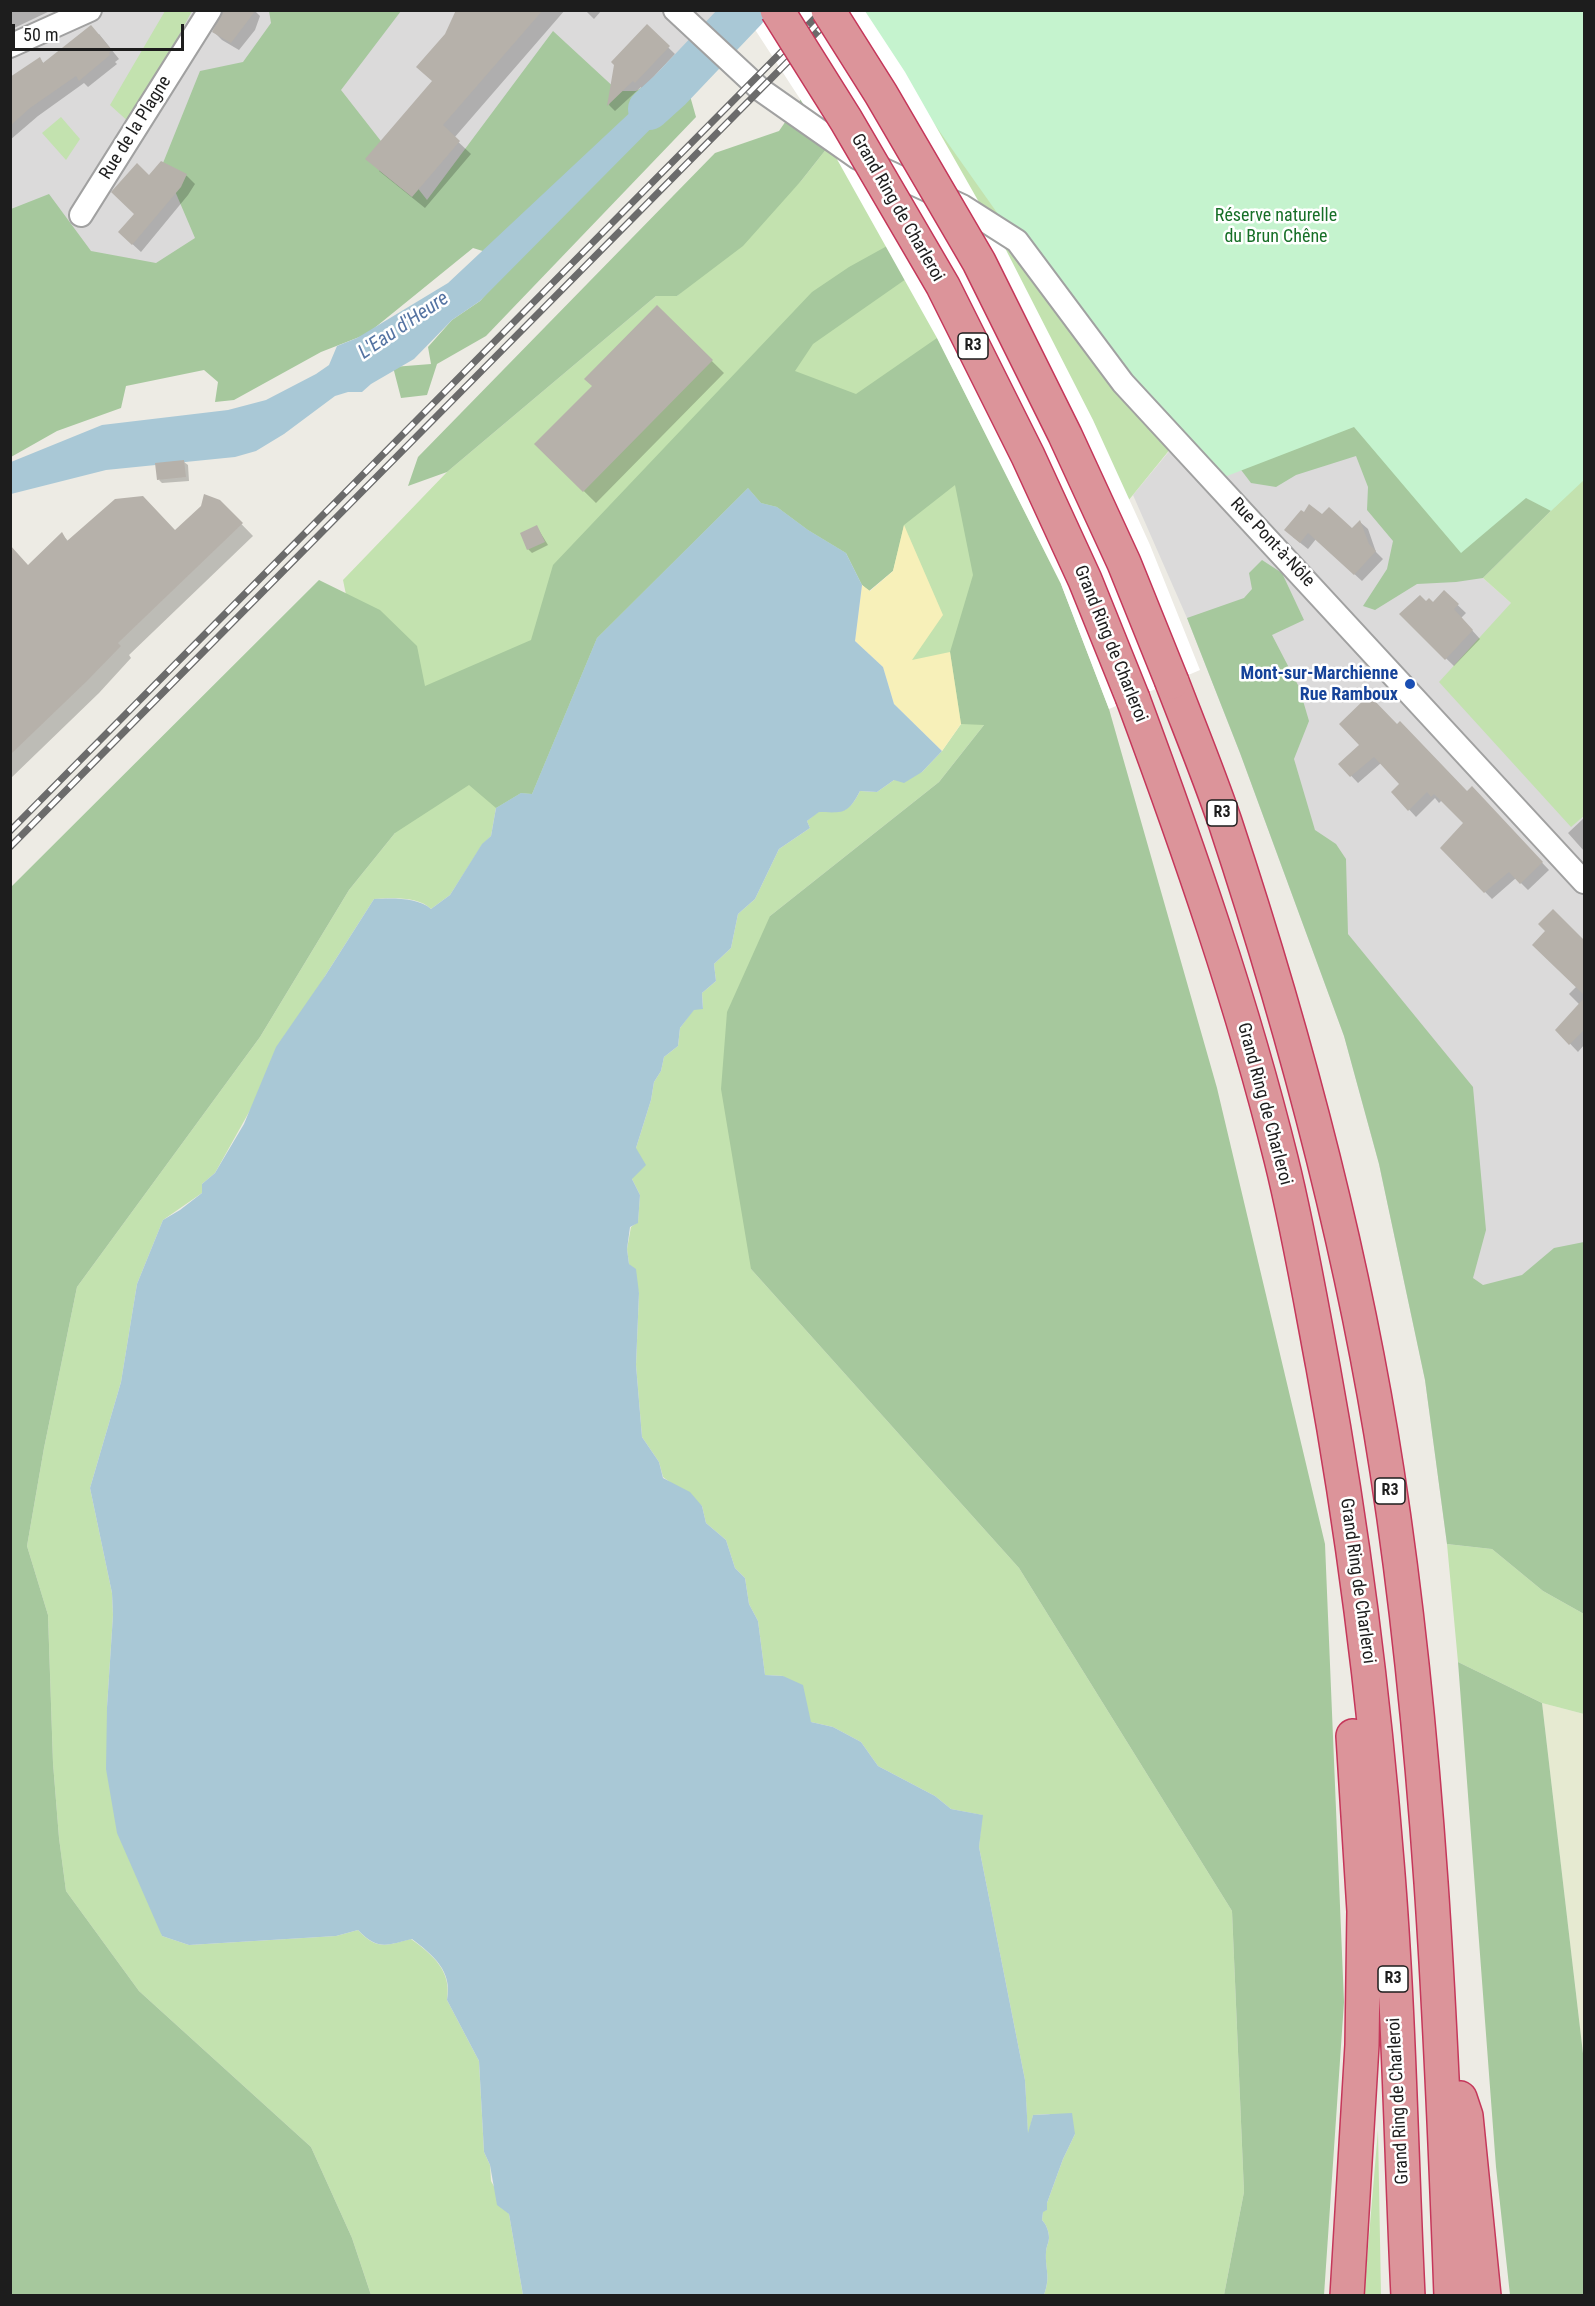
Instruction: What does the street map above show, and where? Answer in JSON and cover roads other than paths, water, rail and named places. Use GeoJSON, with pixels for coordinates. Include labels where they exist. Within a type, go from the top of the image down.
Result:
{"type":"FeatureCollection","features":[{"type":"Feature","properties":{"kind":"highway","name":"Grand Ring de Charleroi"},"geometry":{"type":"LineString","coordinates":[[777,10],[846,120],[943,286],[1028,456],[1085,580],[1134,699],[1181,829],[1223,957],[1281,1159],[1312,1304],[1343,1478],[1368,1664],[1388,1864],[1408,2295]]}},
{"type":"Feature","properties":{"kind":"highway","name":"R3"},"geometry":{"type":"LineString","coordinates":[[828,10],[881,94],[979,262],[1065,435],[1124,563],[1223,817],[1265,945],[1321,1147],[1354,1291],[1387,1469],[1413,1667],[1442,2049],[1451,2295]]}},
{"type":"Feature","properties":{"kind":"highway"},"geometry":{"type":"LineString","coordinates":[[1347,2295],[1362,2045],[1364,1911],[1353,1732],[1368,1664]]}},
{"type":"Feature","properties":{"kind":"highway"},"geometry":{"type":"LineString","coordinates":[[1442,2049],[1466,2116],[1484,2295]]}},
{"type":"Feature","properties":{"kind":"street"},"geometry":{"type":"LineString","coordinates":[[10,46],[90,10]]}},
{"type":"Feature","properties":{"kind":"street","name":"Rue de la Plagne"},"geometry":{"type":"LineString","coordinates":[[81,215],[210,10]]}},
{"type":"Feature","properties":{"kind":"street","name":"Rue Pont-à-Nôle"},"geometry":{"type":"LineString","coordinates":[[675,10],[761,90],[858,158],[963,206],[1017,241],[1124,383],[1584,882]]}},
{"type":"Feature","properties":{"kind":"water"},"geometry":{"type":"Polygon","coordinates":[[[684,62],[700,79],[480,301],[452,320],[414,359],[371,384],[362,392],[348,392],[335,396],[284,434],[256,451],[235,457],[106,470],[11,494],[11,462],[102,425],[228,410],[266,400],[316,374],[329,365],[337,346],[357,338],[448,283],[684,62]]]}},
{"type":"Feature","properties":{"kind":"water"},"geometry":{"type":"Polygon","coordinates":[[[748,488],[761,503],[777,507],[808,530],[846,553],[862,585],[855,641],[883,667],[894,704],[942,751],[922,772],[904,783],[894,780],[877,792],[860,791],[852,804],[840,812],[819,812],[807,821],[810,828],[779,849],[755,899],[738,914],[731,948],[714,964],[716,981],[702,993],[703,1009],[694,1010],[680,1028],[678,1046],[664,1057],[661,1071],[654,1082],[651,1100],[636,1148],[646,1165],[632,1179],[640,1195],[638,1223],[630,1227],[627,1249],[629,1264],[636,1269],[639,1293],[636,1365],[642,1437],[659,1462],[663,1478],[690,1492],[702,1506],[706,1523],[726,1540],[735,1568],[745,1578],[749,1604],[758,1621],[765,1675],[783,1676],[803,1685],[811,1722],[833,1727],[861,1742],[878,1766],[935,1796],[951,1809],[983,1815],[979,1847],[1025,2080],[1028,2133],[1033,2115],[1072,2113],[1075,2134],[1063,2159],[1047,2203],[1047,2210],[1043,2212],[1042,2220],[1049,2238],[1046,2252],[1047,2283],[1044,2295],[523,2295],[509,2214],[497,2205],[490,2165],[484,2152],[479,2061],[447,2000],[447,1980],[440,1965],[412,1939],[383,1945],[377,1944],[358,1930],[336,1936],[189,1945],[162,1936],[117,1833],[106,1769],[112,1593],[90,1488],[121,1382],[137,1284],[163,1220],[202,1193],[202,1184],[215,1173],[244,1124],[276,1047],[374,899],[412,900],[431,909],[450,895],[482,844],[491,836],[496,808],[521,793],[532,794],[597,638],[748,488]]]}},
{"type":"Feature","properties":{"kind":"waterway","name":"L'Eau d'Heure"},"geometry":{"type":"LineString","coordinates":[[649,109],[746,10]]}},
{"type":"Feature","properties":{"kind":"railway"},"geometry":{"type":"LineString","coordinates":[[10,831],[823,10]]}},
{"type":"Feature","properties":{"kind":"railway"},"geometry":{"type":"LineString","coordinates":[[10,847],[839,10]]}},
{"type":"Feature","properties":{"kind":"place","name":"Mont-sur-Marchienne Rue Ramboux"},"geometry":{"type":"Point","coordinates":[1410,684]}},
{"type":"Feature","properties":{"kind":"park label","name":"Réserve naturelle du Brun Chêne"},"geometry":{"type":"Point","coordinates":[1276,226]}}]}
